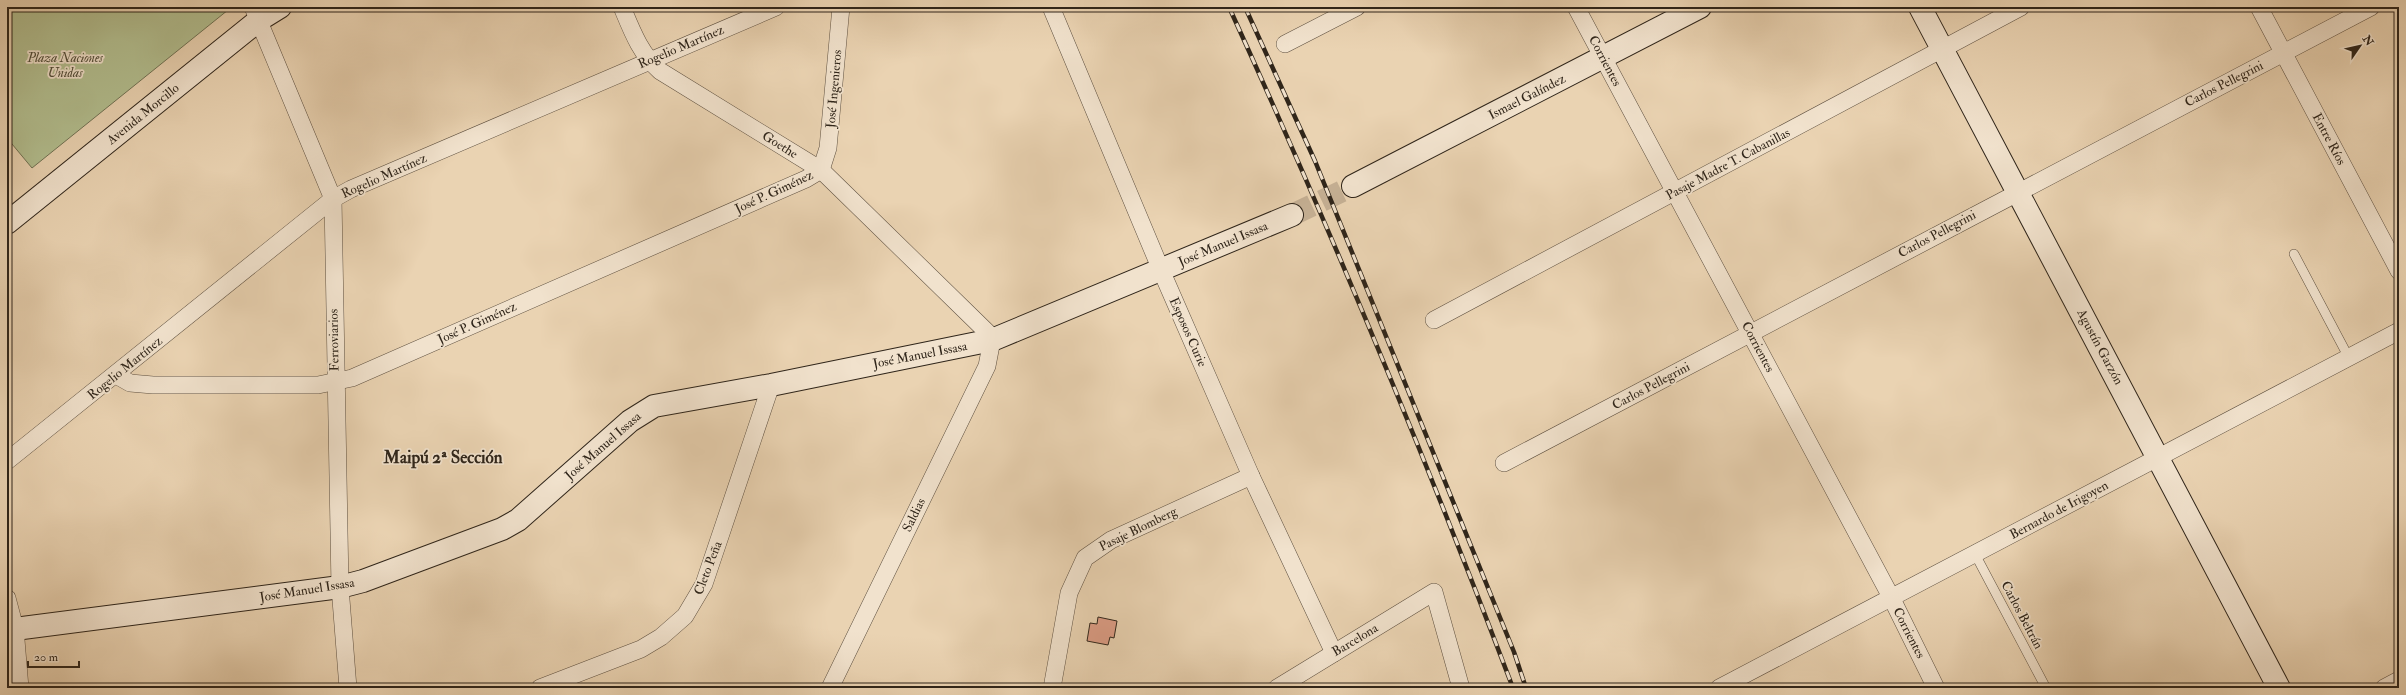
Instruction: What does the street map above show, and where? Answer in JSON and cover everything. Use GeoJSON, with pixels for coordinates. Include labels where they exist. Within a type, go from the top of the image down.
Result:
{"type":"FeatureCollection","features":[{"type":"Feature","properties":{"kind":"main road","name":"Avenida Morcillo"},"geometry":{"type":"LineString","coordinates":[[7,223],[256,14],[280,7]]}},
{"type":"Feature","properties":{"kind":"main road","name":"Ismael Galíndez"},"geometry":{"type":"LineString","coordinates":[[1353,186],[1700,7]]}},
{"type":"Feature","properties":{"kind":"main road","name":"Agustín Garzón"},"geometry":{"type":"LineString","coordinates":[[1920,7],[2279,688]]}},
{"type":"Feature","properties":{"kind":"main road","name":"José Manuel Issasa"},"geometry":{"type":"LineString","coordinates":[[11,629],[340,587],[363,581],[502,529],[518,520],[630,421],[648,409],[992,340],[1292,214]]}},
{"type":"Feature","properties":{"kind":"street","name":"Goethe"},"geometry":{"type":"LineString","coordinates":[[622,7],[639,46],[648,61],[660,71],[821,170],[987,332],[992,340]]}},
{"type":"Feature","properties":{"kind":"street","name":"Rogelio Martínez"},"geometry":{"type":"LineString","coordinates":[[7,461],[116,375],[333,199],[351,189],[776,7]]}},
{"type":"Feature","properties":{"kind":"street","name":"José Ingenieros"},"geometry":{"type":"LineString","coordinates":[[821,170],[828,148],[841,7]]}},
{"type":"Feature","properties":{"kind":"street","name":"Esposos Curie"},"geometry":{"type":"LineString","coordinates":[[1051,7],[1161,270],[1251,476],[1334,653]]}},
{"type":"Feature","properties":{"kind":"street"},"geometry":{"type":"LineString","coordinates":[[1285,44],[1357,7]]}},
{"type":"Feature","properties":{"kind":"street","name":"Corrientes"},"geometry":{"type":"LineString","coordinates":[[1576,7],[1891,597],[1936,688]]}},
{"type":"Feature","properties":{"kind":"street","name":"Pasaje Madre T. Cabanillas"},"geometry":{"type":"LineString","coordinates":[[1434,320],[2021,7]]}},
{"type":"Feature","properties":{"kind":"street","name":"Entre Ríos"},"geometry":{"type":"LineString","coordinates":[[2259,7],[2399,271]]}},
{"type":"Feature","properties":{"kind":"street","name":"Carlos Pellegrini"},"geometry":{"type":"LineString","coordinates":[[1504,463],[2018,192],[2284,54],[2370,7]]}},
{"type":"Feature","properties":{"kind":"street","name":"Ferroviarios"},"geometry":{"type":"LineString","coordinates":[[256,14],[333,199],[334,383],[340,587],[348,688]]}},
{"type":"Feature","properties":{"kind":"street","name":"José P. Giménez"},"geometry":{"type":"LineString","coordinates":[[116,375],[130,383],[152,386],[318,385],[334,383],[352,378],[769,195],[821,170]]}},
{"type":"Feature","properties":{"kind":"street","name":"Bernardo de Irigoyen"},"geometry":{"type":"LineString","coordinates":[[1718,688],[2399,331]]}},
{"type":"Feature","properties":{"kind":"street","name":"Saldias"},"geometry":{"type":"LineString","coordinates":[[830,688],[987,366],[992,340]]}},
{"type":"Feature","properties":{"kind":"street","name":"Cleto Peña"},"geometry":{"type":"LineString","coordinates":[[540,688],[641,649],[661,637],[686,616],[704,584],[771,385]]}},
{"type":"Feature","properties":{"kind":"street","name":"Pasaje Blomberg"},"geometry":{"type":"LineString","coordinates":[[1052,688],[1069,593],[1085,558],[1111,540],[1251,476]]}},
{"type":"Feature","properties":{"kind":"street","name":"Barcelona"},"geometry":{"type":"LineString","coordinates":[[1277,688],[1434,592],[1461,688]]}},
{"type":"Feature","properties":{"kind":"street"},"geometry":{"type":"LineString","coordinates":[[7,598],[20,688]]}},
{"type":"Feature","properties":{"kind":"street"},"geometry":{"type":"LineString","coordinates":[[2384,688],[2399,680]]}},
{"type":"Feature","properties":{"kind":"lane"},"geometry":{"type":"LineString","coordinates":[[2294,254],[2349,358]]}},
{"type":"Feature","properties":{"kind":"lane","name":"Carlos Beltrán"},"geometry":{"type":"LineString","coordinates":[[1975,554],[2046,688]]}},
{"type":"Feature","properties":{"kind":"green space","name":"Plaza Naciones Unidas"},"geometry":{"type":"Polygon","coordinates":[[[7,7],[227,7],[228,10],[32,168],[7,138],[7,7]]]}},
{"type":"Feature","properties":{"kind":"building"},"geometry":{"type":"Polygon","coordinates":[[[1098,617],[1117,621],[1114,638],[1110,637],[1108,645],[1087,641],[1090,623],[1097,624],[1098,617]]]}},
{"type":"Feature","properties":{"kind":"tunnel"},"geometry":{"type":"LineString","coordinates":[[1292,215],[1353,186]]}},
{"type":"Feature","properties":{"kind":"railway"},"geometry":{"type":"LineString","coordinates":[[1229,7],[1377,345],[1513,688]]}},
{"type":"Feature","properties":{"kind":"railway"},"geometry":{"type":"LineString","coordinates":[[1245,7],[1315,161],[1514,652],[1526,688]]}},
{"type":"Feature","properties":{"kind":"district","name":"Maipú 2ª Sección"},"geometry":{"type":"Point","coordinates":[443,457]}}]}
